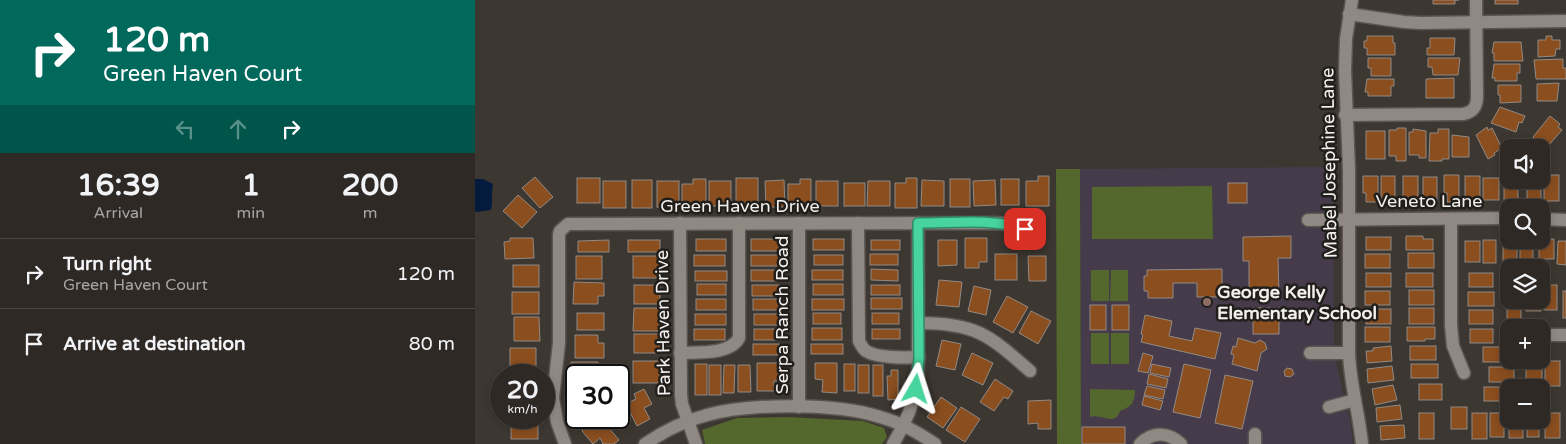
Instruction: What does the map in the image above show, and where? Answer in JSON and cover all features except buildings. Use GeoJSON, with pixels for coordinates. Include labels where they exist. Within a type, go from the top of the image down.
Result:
{"type":"FeatureCollection","features":[{"type":"Feature","properties":{"kind":"street","name":"Mabel Josephine Lane"},"geometry":{"type":"LineString","coordinates":[[1352,0],[1345,52],[1345,115],[1349,170],[1349,371],[1362,444]]}},
{"type":"Feature","properties":{"kind":"street"},"geometry":{"type":"LineString","coordinates":[[1345,115],[1463,114],[1471,112],[1477,103],[1477,0]]}},
{"type":"Feature","properties":{"kind":"street"},"geometry":{"type":"LineString","coordinates":[[1349,14],[1404,22],[1566,21]]}},
{"type":"Feature","properties":{"kind":"street","name":"Veneto Lane"},"geometry":{"type":"LineString","coordinates":[[1308,220],[1500,218]]}},
{"type":"Feature","properties":{"kind":"street"},"geometry":{"type":"LineString","coordinates":[[1451,219],[1451,326],[1453,346],[1464,373]]}},
{"type":"Feature","properties":{"kind":"street"},"geometry":{"type":"LineString","coordinates":[[1550,219],[1566,220]]}},
{"type":"Feature","properties":{"kind":"street","name":"Green Haven Drive"},"geometry":{"type":"LineString","coordinates":[[565,444],[557,422],[553,398],[559,343],[559,235],[563,227],[573,223],[995,223],[1011,224],[1025,229]]}},
{"type":"Feature","properties":{"kind":"street","name":"Park Haven Drive"},"geometry":{"type":"LineString","coordinates":[[680,223],[681,395],[697,444]]}},
{"type":"Feature","properties":{"kind":"street"},"geometry":{"type":"LineString","coordinates":[[680,353],[725,350],[733,346],[739,338],[739,223]]}},
{"type":"Feature","properties":{"kind":"street","name":"Serpa Ranch Road"},"geometry":{"type":"LineString","coordinates":[[799,223],[799,407]]}},
{"type":"Feature","properties":{"kind":"street"},"geometry":{"type":"LineString","coordinates":[[858,223],[859,341],[865,350],[872,354],[901,358],[919,358]]}},
{"type":"Feature","properties":{"kind":"street"},"geometry":{"type":"LineString","coordinates":[[893,444],[916,389],[919,358],[918,223]]}},
{"type":"Feature","properties":{"kind":"street"},"geometry":{"type":"LineString","coordinates":[[919,323],[953,324],[982,333],[999,343],[1031,371]]}},
{"type":"Feature","properties":{"kind":"street"},"geometry":{"type":"LineString","coordinates":[[1550,335],[1566,335]]}},
{"type":"Feature","properties":{"kind":"street"},"geometry":{"type":"LineString","coordinates":[[1310,353],[1349,353]]}},
{"type":"Feature","properties":{"kind":"street"},"geometry":{"type":"LineString","coordinates":[[1329,407],[1355,400]]}},
{"type":"Feature","properties":{"kind":"street"},"geometry":{"type":"LineString","coordinates":[[645,444],[688,421],[708,415],[767,407],[853,411],[881,417],[935,444]]}},
{"type":"Feature","properties":{"kind":"street"},"geometry":{"type":"LineString","coordinates":[[1140,444],[1150,437],[1161,434],[1168,435],[1181,444]]}},
{"type":"Feature","properties":{"kind":"shaded area","name":"George Kelly Elementary School"},"geometry":{"type":"Polygon","coordinates":[[[1333,167],[1334,342],[1337,368],[1350,420],[1353,444],[1077,444],[1081,443],[1080,169],[1333,167]]]}},
{"type":"Feature","properties":{"kind":"green space"},"geometry":{"type":"Polygon","coordinates":[[[1056,169],[1080,169],[1081,444],[1057,444],[1056,169]]]}},
{"type":"Feature","properties":{"kind":"green space"},"geometry":{"type":"Polygon","coordinates":[[[1212,186],[1213,239],[1092,239],[1092,187],[1212,186]]]}},
{"type":"Feature","properties":{"kind":"green space"},"geometry":{"type":"Polygon","coordinates":[[[1091,270],[1109,270],[1109,301],[1091,301],[1091,270]]]}},
{"type":"Feature","properties":{"kind":"green space"},"geometry":{"type":"Polygon","coordinates":[[[1111,270],[1128,270],[1128,301],[1110,301],[1111,270]]]}},
{"type":"Feature","properties":{"kind":"green space"},"geometry":{"type":"Polygon","coordinates":[[[1091,333],[1109,333],[1109,364],[1091,364],[1091,333]]]}},
{"type":"Feature","properties":{"kind":"green space"},"geometry":{"type":"Polygon","coordinates":[[[1111,333],[1129,333],[1129,364],[1111,364],[1111,333]]]}},
{"type":"Feature","properties":{"kind":"green space"},"geometry":{"type":"Polygon","coordinates":[[[1090,389],[1135,390],[1130,406],[1120,411],[1118,416],[1111,419],[1090,417],[1090,389]]]}},
{"type":"Feature","properties":{"kind":"green space"},"geometry":{"type":"Polygon","coordinates":[[[788,417],[863,421],[884,428],[887,437],[882,444],[705,444],[702,430],[737,418],[788,417]]]}},
{"type":"Feature","properties":{"kind":"water"},"geometry":{"type":"Polygon","coordinates":[[[475,179],[483,179],[493,184],[491,210],[475,211],[475,179]]]}},
{"type":"Feature","properties":{"kind":"place","name":"George Kelly Elementary School"},"geometry":{"type":"Point","coordinates":[1207,302]}},
{"type":"Feature","properties":{"kind":"route"},"geometry":{"type":"LineString","coordinates":[[916,389],[919,358],[918,223],[995,223],[1011,224],[1025,229]]}}]}
